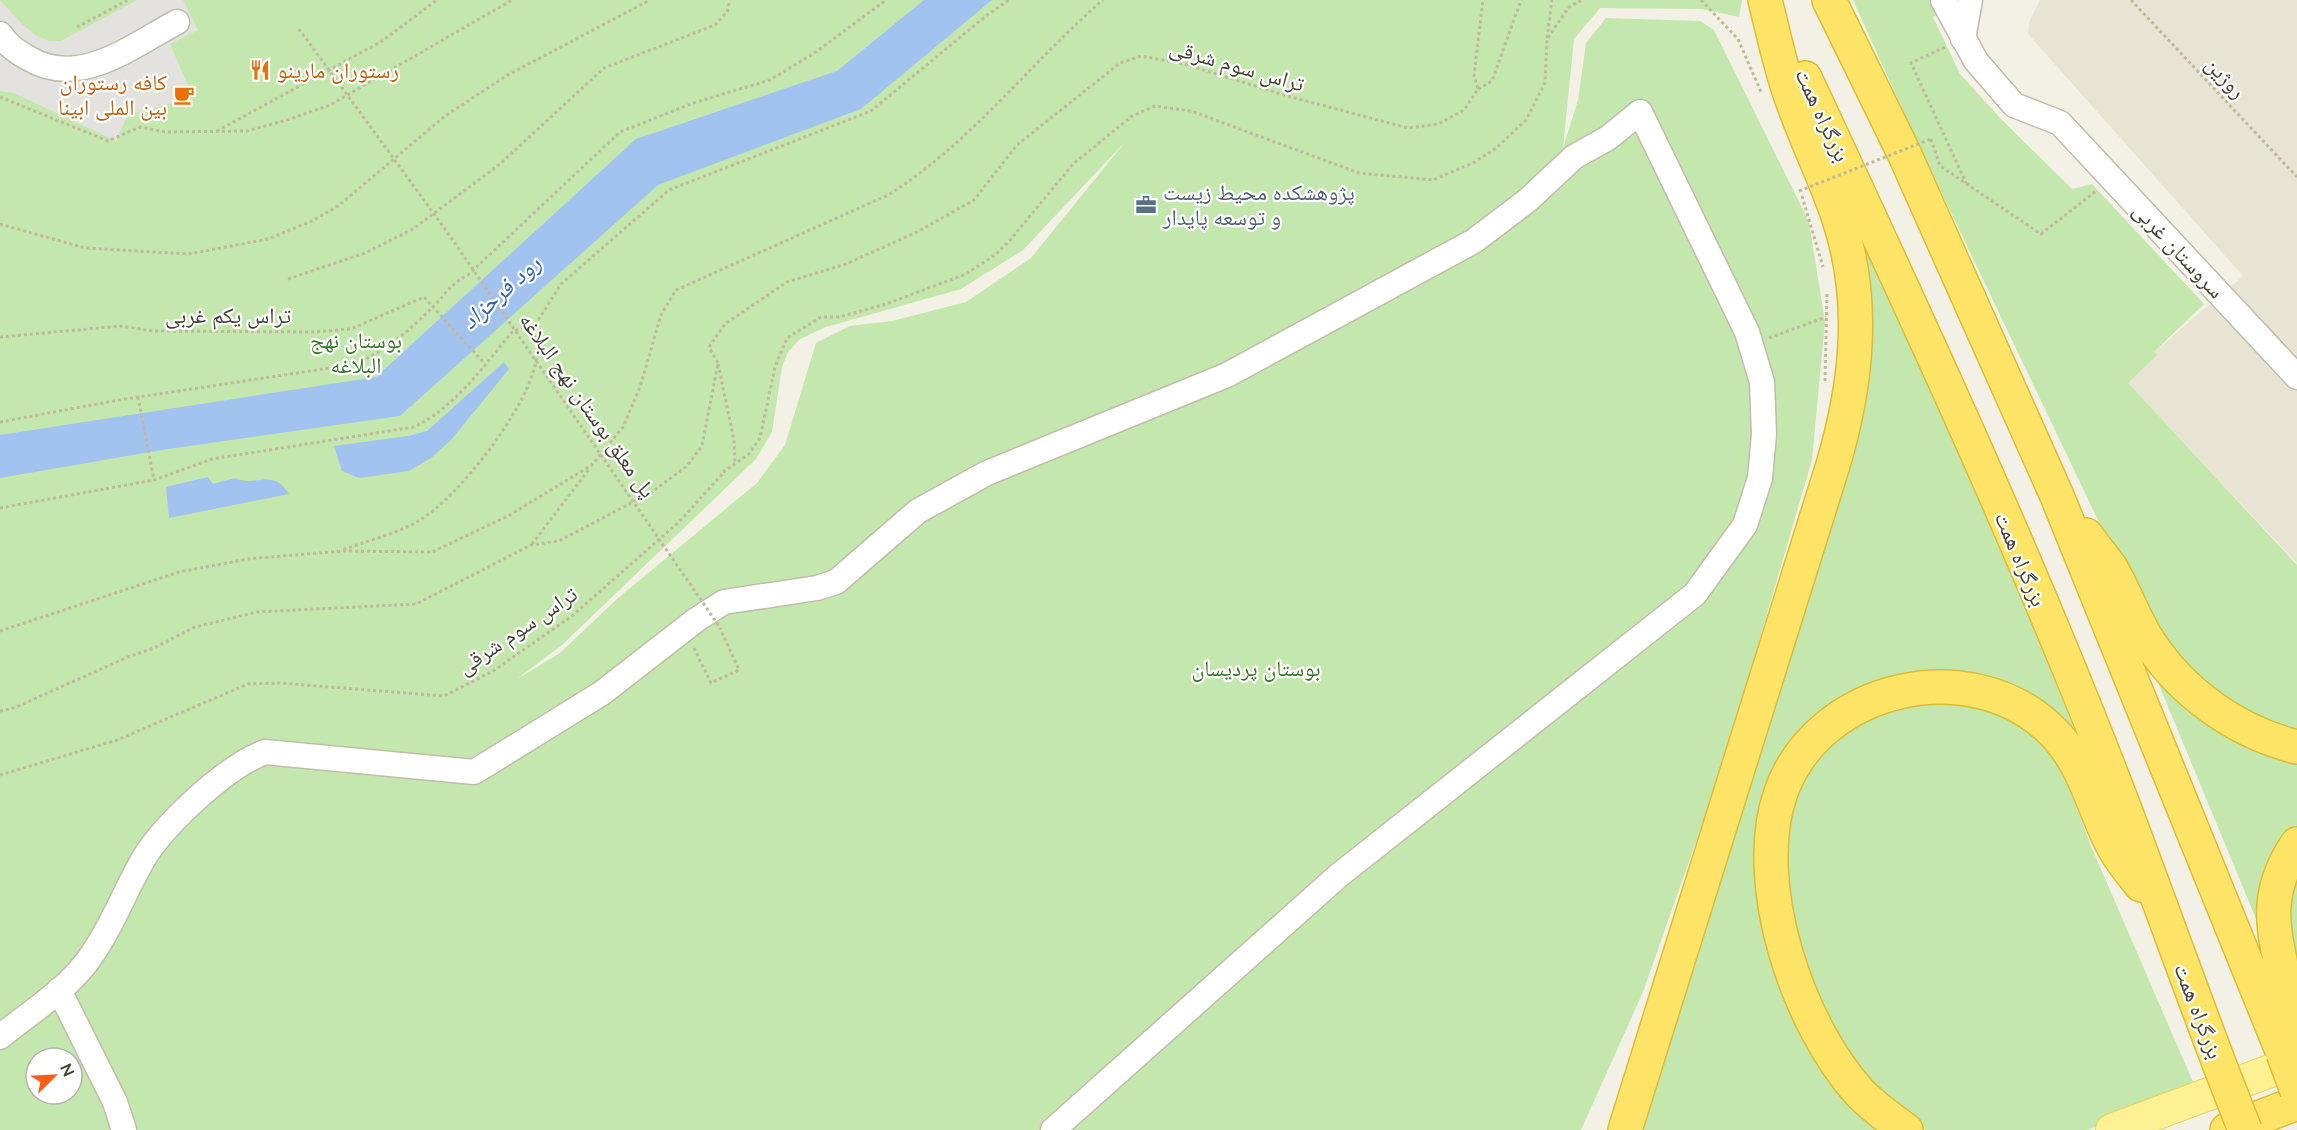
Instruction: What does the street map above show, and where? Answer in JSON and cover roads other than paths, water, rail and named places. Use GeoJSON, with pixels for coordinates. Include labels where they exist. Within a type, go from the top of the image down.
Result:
{"type":"FeatureCollection","features":[{"type":"Feature","properties":{"kind":"highway","name":"بزرگراه همت"},"geometry":{"type":"LineString","coordinates":[[1766,0],[1923,330],[1985,472],[2122,802],[2162,914],[2245,1130]]}},
{"type":"Feature","properties":{"kind":"highway"},"geometry":{"type":"LineString","coordinates":[[1625,1130],[1833,465],[1847,415],[1854,371],[1856,297],[1847,249],[1836,211],[1793,104],[1766,0]]}},
{"type":"Feature","properties":{"kind":"highway"},"geometry":{"type":"LineString","coordinates":[[1829,0],[1904,153],[2057,496],[2290,1057]]}},
{"type":"Feature","properties":{"kind":"highway"},"geometry":{"type":"LineString","coordinates":[[2057,496],[2111,569],[2150,642],[2179,679],[2212,708],[2229,719],[2268,738],[2297,747]]}},
{"type":"Feature","properties":{"kind":"highway"},"geometry":{"type":"LineString","coordinates":[[1906,1130],[1888,1118],[1860,1092],[1831,1053],[1794,975],[1781,932],[1773,889],[1771,849],[1774,819],[1782,791],[1794,766],[1828,726],[1878,698],[1904,690],[1938,686],[1993,696],[2023,710],[2050,728],[2069,750],[2086,781],[2112,846],[2162,914]]}},
{"type":"Feature","properties":{"kind":"highway"},"geometry":{"type":"LineString","coordinates":[[2297,844],[2282,872],[2273,912],[2274,943],[2288,1015],[2290,1057],[2297,1090]]}},
{"type":"Feature","properties":{"kind":"highway"},"geometry":{"type":"LineString","coordinates":[[2227,1130],[2297,1103]]}},
{"type":"Feature","properties":{"kind":"main road"},"geometry":{"type":"LineString","coordinates":[[2112,1130],[2290,1057]]}},
{"type":"Feature","properties":{"kind":"street"},"geometry":{"type":"LineString","coordinates":[[1943,0],[1963,39]]}},
{"type":"Feature","properties":{"kind":"street"},"geometry":{"type":"LineString","coordinates":[[1963,39],[1970,0]]}},
{"type":"Feature","properties":{"kind":"street"},"geometry":{"type":"LineString","coordinates":[[0,34],[8,45],[41,66],[72,71],[97,65],[177,22]]}},
{"type":"Feature","properties":{"kind":"street","name":"سروستان غربی"},"geometry":{"type":"LineString","coordinates":[[1963,39],[1976,61],[2014,105],[2060,123],[2297,377]]}},
{"type":"Feature","properties":{"kind":"street"},"geometry":{"type":"LineString","coordinates":[[0,1037],[59,990],[88,960],[117,916],[139,866],[156,838],[207,791],[248,759],[265,753],[474,772],[602,693],[724,602],[817,588],[836,582],[918,511],[987,473],[1227,375],[1388,290],[1474,241],[1528,200],[1574,157],[1608,138],[1640,112],[1751,345],[1762,382],[1764,434],[1760,478],[1745,525],[1695,594],[1338,876],[1053,1130]]}},
{"type":"Feature","properties":{"kind":"street"},"geometry":{"type":"LineString","coordinates":[[59,990],[115,1102],[124,1130]]}},
{"type":"Feature","properties":{"kind":"water","name":"رود فرحزاد"},"geometry":{"type":"Polygon","coordinates":[[[924,0],[992,0],[861,109],[658,185],[400,416],[162,450],[0,478],[0,435],[376,377],[636,139],[837,71],[924,0]]]}},
{"type":"Feature","properties":{"kind":"water"},"geometry":{"type":"Polygon","coordinates":[[[504,362],[509,369],[451,440],[431,458],[409,471],[359,478],[342,471],[334,446],[408,436],[427,431],[504,362]]]}},
{"type":"Feature","properties":{"kind":"water"},"geometry":{"type":"Polygon","coordinates":[[[208,477],[213,484],[235,478],[250,481],[270,480],[283,486],[289,494],[169,518],[166,487],[208,477]]]}},
{"type":"Feature","properties":{"kind":"place","name":"رستوران مارینو"},"geometry":{"type":"Point","coordinates":[260,70]}},
{"type":"Feature","properties":{"kind":"place","name":"کافه رستوران بین الملی ابینا"},"geometry":{"type":"Point","coordinates":[184,95]}},
{"type":"Feature","properties":{"kind":"place","name":"پژوهشکده محیط زیست و توسعه پایدار"},"geometry":{"type":"Point","coordinates":[1146,205]}},
{"type":"Feature","properties":{"kind":"park label","name":"بوستان نهج البلاغه"},"geometry":{"type":"Point","coordinates":[356,352]}},
{"type":"Feature","properties":{"kind":"park label","name":"بوستان پردیسان"},"geometry":{"type":"Point","coordinates":[1256,668]}}]}
